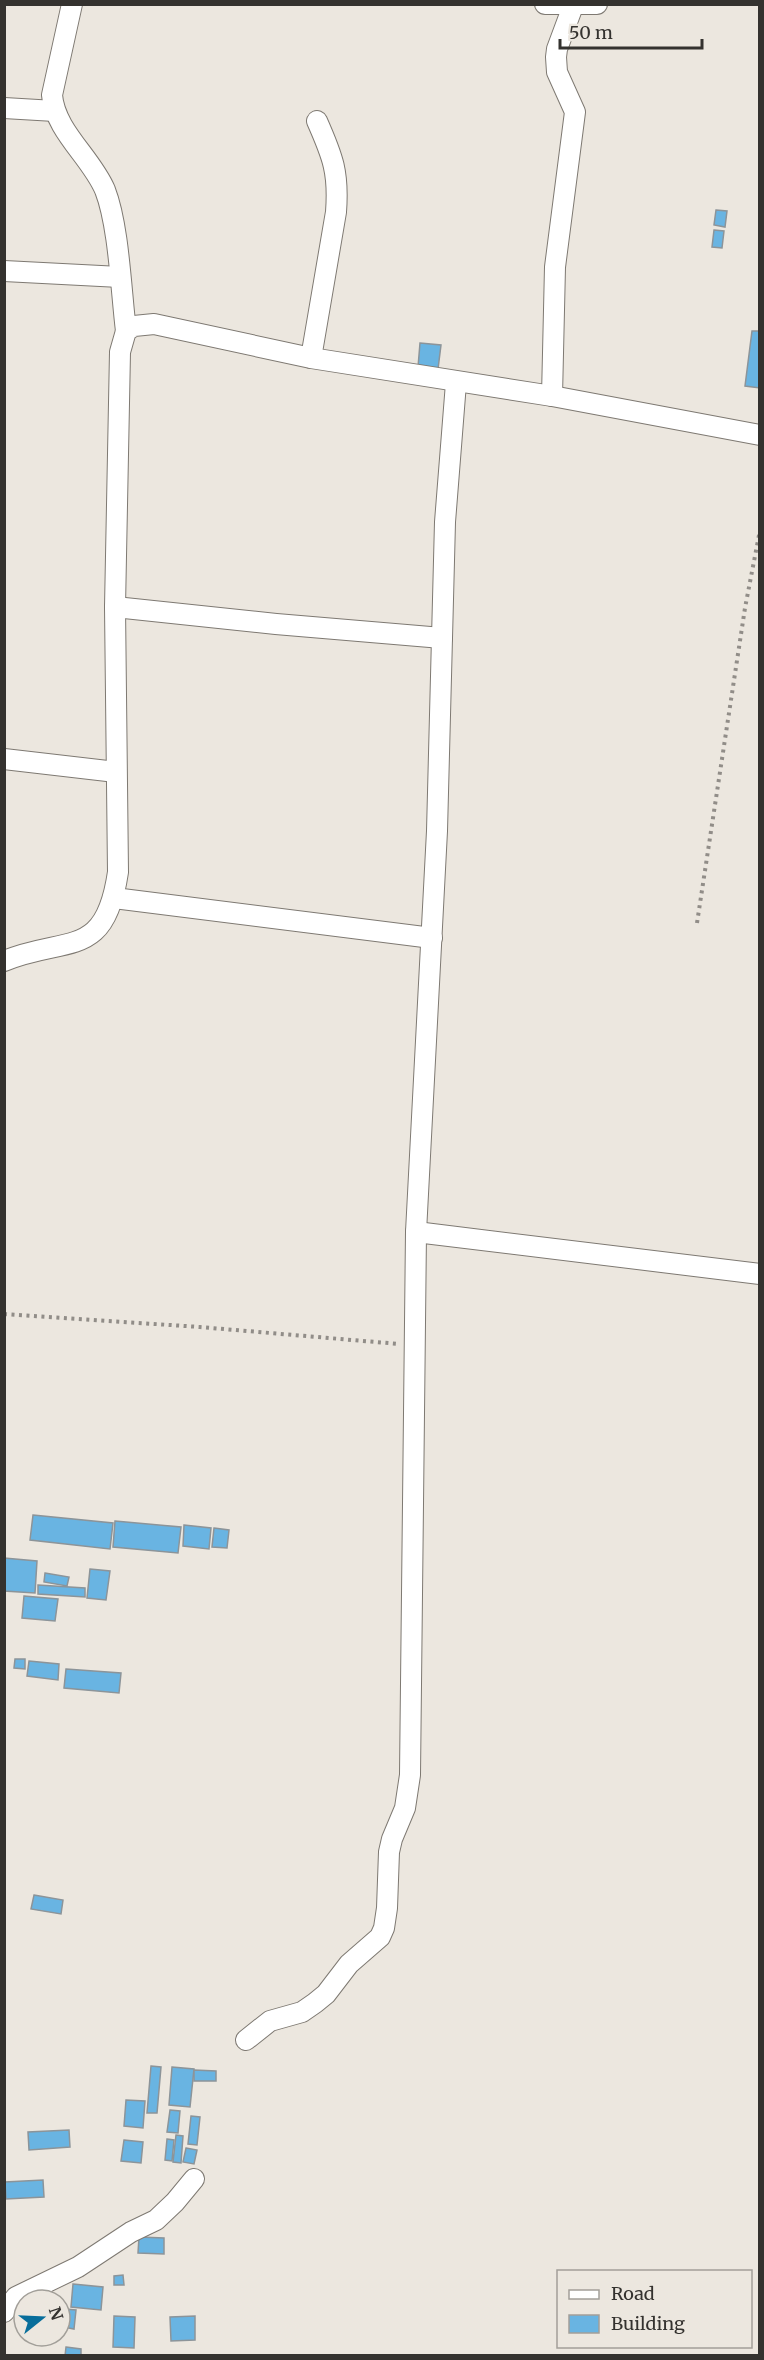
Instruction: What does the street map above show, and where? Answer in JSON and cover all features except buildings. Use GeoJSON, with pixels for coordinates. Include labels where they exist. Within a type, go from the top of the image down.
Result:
{"type":"FeatureCollection","features":[{"type":"Feature","properties":{"kind":"street"},"geometry":{"type":"LineString","coordinates":[[4,961],[64,947],[84,939],[98,928],[108,914],[114,898],[118,873],[115,607],[120,352],[126,331],[115,234],[106,193],[93,166],[62,124],[55,111],[52,95],[72,4]]}},
{"type":"Feature","properties":{"kind":"street"},"geometry":{"type":"LineString","coordinates":[[545,4],[573,6],[597,4]]}},
{"type":"Feature","properties":{"kind":"street"},"geometry":{"type":"LineString","coordinates":[[552,396],[555,267],[575,112],[557,72],[556,49],[573,6]]}},
{"type":"Feature","properties":{"kind":"street"},"geometry":{"type":"LineString","coordinates":[[4,108],[55,111]]}},
{"type":"Feature","properties":{"kind":"street"},"geometry":{"type":"LineString","coordinates":[[311,358],[338,192],[333,157],[317,121]]}},
{"type":"Feature","properties":{"kind":"street"},"geometry":{"type":"LineString","coordinates":[[4,271],[120,277]]}},
{"type":"Feature","properties":{"kind":"street"},"geometry":{"type":"LineString","coordinates":[[126,331],[134,326],[154,324],[311,358],[552,396],[759,435]]}},
{"type":"Feature","properties":{"kind":"street"},"geometry":{"type":"LineString","coordinates":[[246,2040],[270,2021],[302,2012],[315,2003],[326,1994],[349,1964],[380,1937],[384,1928],[389,1852],[405,1808],[410,1775],[416,1232],[432,938],[445,522],[456,382]]}},
{"type":"Feature","properties":{"kind":"street"},"geometry":{"type":"LineString","coordinates":[[115,607],[442,638]]}},
{"type":"Feature","properties":{"kind":"street"},"geometry":{"type":"LineString","coordinates":[[4,759],[116,772]]}},
{"type":"Feature","properties":{"kind":"street"},"geometry":{"type":"LineString","coordinates":[[114,898],[432,938]]}},
{"type":"Feature","properties":{"kind":"street"},"geometry":{"type":"LineString","coordinates":[[416,1232],[759,1274]]}},
{"type":"Feature","properties":{"kind":"street"},"geometry":{"type":"LineString","coordinates":[[4,2312],[10,2308],[16,2297],[78,2267],[131,2232],[156,2220],[194,2179]]}},
{"type":"Feature","properties":{"kind":"path"},"geometry":{"type":"LineString","coordinates":[[697,923],[759,530]]}},
{"type":"Feature","properties":{"kind":"path"},"geometry":{"type":"LineString","coordinates":[[4,1314],[200,1327],[414,1346]]}}]}
